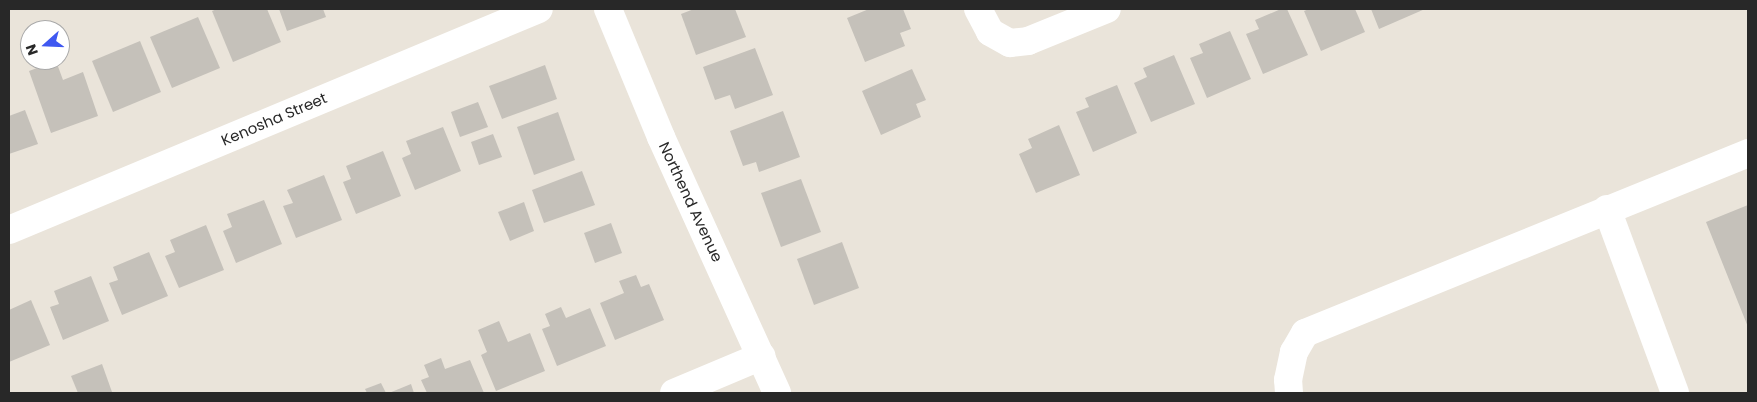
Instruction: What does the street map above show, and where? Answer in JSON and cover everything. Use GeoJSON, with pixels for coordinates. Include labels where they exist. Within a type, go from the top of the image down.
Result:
{"type":"FeatureCollection","features":[{"type":"Feature","properties":{"kind":"street","name":"Kenosha Street"},"geometry":{"type":"LineString","coordinates":[[9,230],[539,9]]}},
{"type":"Feature","properties":{"kind":"street","name":"Northend Avenue"},"geometry":{"type":"LineString","coordinates":[[608,9],[661,137],[762,356],[777,393]]}},
{"type":"Feature","properties":{"kind":"street"},"geometry":{"type":"LineString","coordinates":[[978,9],[990,32],[1010,43],[1028,41],[1107,9]]}},
{"type":"Feature","properties":{"kind":"street"},"geometry":{"type":"LineString","coordinates":[[1289,393],[1288,380],[1294,352],[1305,333],[1748,153]]}},
{"type":"Feature","properties":{"kind":"street"},"geometry":{"type":"LineString","coordinates":[[1607,209],[1675,393]]}},
{"type":"Feature","properties":{"kind":"street"},"geometry":{"type":"LineString","coordinates":[[674,393],[762,356]]}},
{"type":"Feature","properties":{"kind":"building"},"geometry":{"type":"Polygon","coordinates":[[[217,9],[267,9],[281,42],[233,62],[212,11],[217,9]]]}},
{"type":"Feature","properties":{"kind":"building"},"geometry":{"type":"Polygon","coordinates":[[[279,9],[323,9],[326,17],[287,31],[279,9]]]}},
{"type":"Feature","properties":{"kind":"building"},"geometry":{"type":"Polygon","coordinates":[[[694,9],[735,9],[746,37],[696,55],[681,14],[694,9]]]}},
{"type":"Feature","properties":{"kind":"building"},"geometry":{"type":"Polygon","coordinates":[[[869,9],[903,9],[911,29],[900,33],[905,46],[865,62],[847,18],[869,9]]]}},
{"type":"Feature","properties":{"kind":"building"},"geometry":{"type":"Polygon","coordinates":[[[1281,9],[1287,9],[1308,55],[1263,74],[1246,34],[1259,29],[1255,20],[1281,9]]]}},
{"type":"Feature","properties":{"kind":"building"},"geometry":{"type":"Polygon","coordinates":[[[1309,9],[1355,9],[1365,32],[1321,51],[1304,11],[1309,9]]]}},
{"type":"Feature","properties":{"kind":"building"},"geometry":{"type":"Polygon","coordinates":[[[1371,9],[1425,9],[1379,29],[1371,9]]]}},
{"type":"Feature","properties":{"kind":"building"},"geometry":{"type":"Polygon","coordinates":[[[198,17],[220,68],[172,88],[150,37],[198,17]]]}},
{"type":"Feature","properties":{"kind":"building"},"geometry":{"type":"Polygon","coordinates":[[[1230,31],[1251,79],[1207,98],[1190,58],[1203,53],[1199,44],[1230,31]]]}},
{"type":"Feature","properties":{"kind":"building"},"geometry":{"type":"Polygon","coordinates":[[[140,41],[161,92],[113,112],[92,61],[140,41]]]}},
{"type":"Feature","properties":{"kind":"building"},"geometry":{"type":"Polygon","coordinates":[[[755,48],[773,95],[735,109],[730,95],[715,100],[703,67],[755,48]]]}},
{"type":"Feature","properties":{"kind":"building"},"geometry":{"type":"Polygon","coordinates":[[[1174,55],[1195,104],[1151,122],[1134,83],[1147,77],[1143,68],[1174,55]]]}},
{"type":"Feature","properties":{"kind":"building"},"geometry":{"type":"Polygon","coordinates":[[[545,65],[557,99],[502,119],[489,86],[545,65]]]}},
{"type":"Feature","properties":{"kind":"building"},"geometry":{"type":"Polygon","coordinates":[[[912,69],[926,100],[916,104],[921,117],[881,135],[862,91],[912,69]]]}},
{"type":"Feature","properties":{"kind":"building"},"geometry":{"type":"Polygon","coordinates":[[[59,70],[63,80],[83,72],[98,116],[51,133],[29,71],[59,70]]]}},
{"type":"Feature","properties":{"kind":"building"},"geometry":{"type":"Polygon","coordinates":[[[1117,85],[1137,133],[1093,152],[1076,112],[1089,107],[1085,98],[1117,85]]]}},
{"type":"Feature","properties":{"kind":"building"},"geometry":{"type":"Polygon","coordinates":[[[478,102],[488,127],[460,137],[451,112],[478,102]]]}},
{"type":"Feature","properties":{"kind":"building"},"geometry":{"type":"Polygon","coordinates":[[[25,110],[38,144],[9,154],[9,116],[25,110]]]}},
{"type":"Feature","properties":{"kind":"building"},"geometry":{"type":"Polygon","coordinates":[[[783,111],[800,157],[759,172],[756,162],[743,166],[730,131],[783,111]]]}},
{"type":"Feature","properties":{"kind":"building"},"geometry":{"type":"Polygon","coordinates":[[[558,112],[575,160],[534,175],[517,127],[558,112]]]}},
{"type":"Feature","properties":{"kind":"building"},"geometry":{"type":"Polygon","coordinates":[[[1059,125],[1080,175],[1036,193],[1019,154],[1032,148],[1028,139],[1059,125]]]}},
{"type":"Feature","properties":{"kind":"building"},"geometry":{"type":"Polygon","coordinates":[[[443,127],[461,171],[415,190],[402,158],[411,154],[406,141],[443,127]]]}},
{"type":"Feature","properties":{"kind":"building"},"geometry":{"type":"Polygon","coordinates":[[[493,134],[502,157],[479,165],[471,142],[493,134]]]}},
{"type":"Feature","properties":{"kind":"building"},"geometry":{"type":"Polygon","coordinates":[[[383,151],[401,196],[356,214],[343,182],[351,179],[346,166],[383,151]]]}},
{"type":"Feature","properties":{"kind":"building"},"geometry":{"type":"Polygon","coordinates":[[[582,171],[595,205],[544,223],[532,190],[582,171]]]}},
{"type":"Feature","properties":{"kind":"building"},"geometry":{"type":"Polygon","coordinates":[[[324,175],[342,220],[296,238],[283,206],[293,203],[287,190],[324,175]]]}},
{"type":"Feature","properties":{"kind":"building"},"geometry":{"type":"Polygon","coordinates":[[[801,179],[821,232],[781,247],[761,193],[801,179]]]}},
{"type":"Feature","properties":{"kind":"building"},"geometry":{"type":"Polygon","coordinates":[[[264,200],[282,244],[236,263],[223,231],[232,227],[227,214],[264,200]]]}},
{"type":"Feature","properties":{"kind":"building"},"geometry":{"type":"Polygon","coordinates":[[[524,202],[534,231],[510,241],[498,212],[524,202]]]}},
{"type":"Feature","properties":{"kind":"building"},"geometry":{"type":"Polygon","coordinates":[[[1748,205],[1748,327],[1706,222],[1748,205]]]}},
{"type":"Feature","properties":{"kind":"building"},"geometry":{"type":"Polygon","coordinates":[[[611,223],[622,253],[595,263],[584,233],[611,223]]]}},
{"type":"Feature","properties":{"kind":"building"},"geometry":{"type":"Polygon","coordinates":[[[206,225],[224,270],[179,288],[165,256],[175,252],[170,240],[206,225]]]}},
{"type":"Feature","properties":{"kind":"building"},"geometry":{"type":"Polygon","coordinates":[[[842,242],[859,288],[814,305],[797,259],[842,242]]]}},
{"type":"Feature","properties":{"kind":"building"},"geometry":{"type":"Polygon","coordinates":[[[149,252],[168,296],[122,315],[109,283],[118,280],[113,267],[149,252]]]}},
{"type":"Feature","properties":{"kind":"building"},"geometry":{"type":"Polygon","coordinates":[[[636,275],[641,287],[649,284],[664,320],[615,340],[600,303],[624,293],[619,281],[636,275]]]}},
{"type":"Feature","properties":{"kind":"building"},"geometry":{"type":"Polygon","coordinates":[[[91,276],[109,321],[63,340],[50,307],[59,304],[54,291],[91,276]]]}},
{"type":"Feature","properties":{"kind":"building"},"geometry":{"type":"Polygon","coordinates":[[[31,300],[50,345],[9,362],[9,310],[31,300]]]}},
{"type":"Feature","properties":{"kind":"building"},"geometry":{"type":"Polygon","coordinates":[[[561,307],[566,318],[590,308],[606,346],[557,366],[542,329],[550,326],[545,314],[561,307]]]}},
{"type":"Feature","properties":{"kind":"building"},"geometry":{"type":"Polygon","coordinates":[[[499,321],[508,342],[530,333],[545,371],[496,391],[481,355],[487,352],[478,330],[499,321]]]}},
{"type":"Feature","properties":{"kind":"building"},"geometry":{"type":"Polygon","coordinates":[[[441,358],[445,369],[470,360],[484,393],[427,393],[421,380],[429,377],[424,365],[441,358]]]}},
{"type":"Feature","properties":{"kind":"building"},"geometry":{"type":"Polygon","coordinates":[[[102,364],[112,392],[78,393],[71,376],[102,364]]]}},
{"type":"Feature","properties":{"kind":"building"},"geometry":{"type":"Polygon","coordinates":[[[381,383],[386,393],[367,393],[365,389],[381,383]]]}},
{"type":"Feature","properties":{"kind":"building"},"geometry":{"type":"Polygon","coordinates":[[[411,384],[414,393],[389,393],[411,384]]]}}]}
